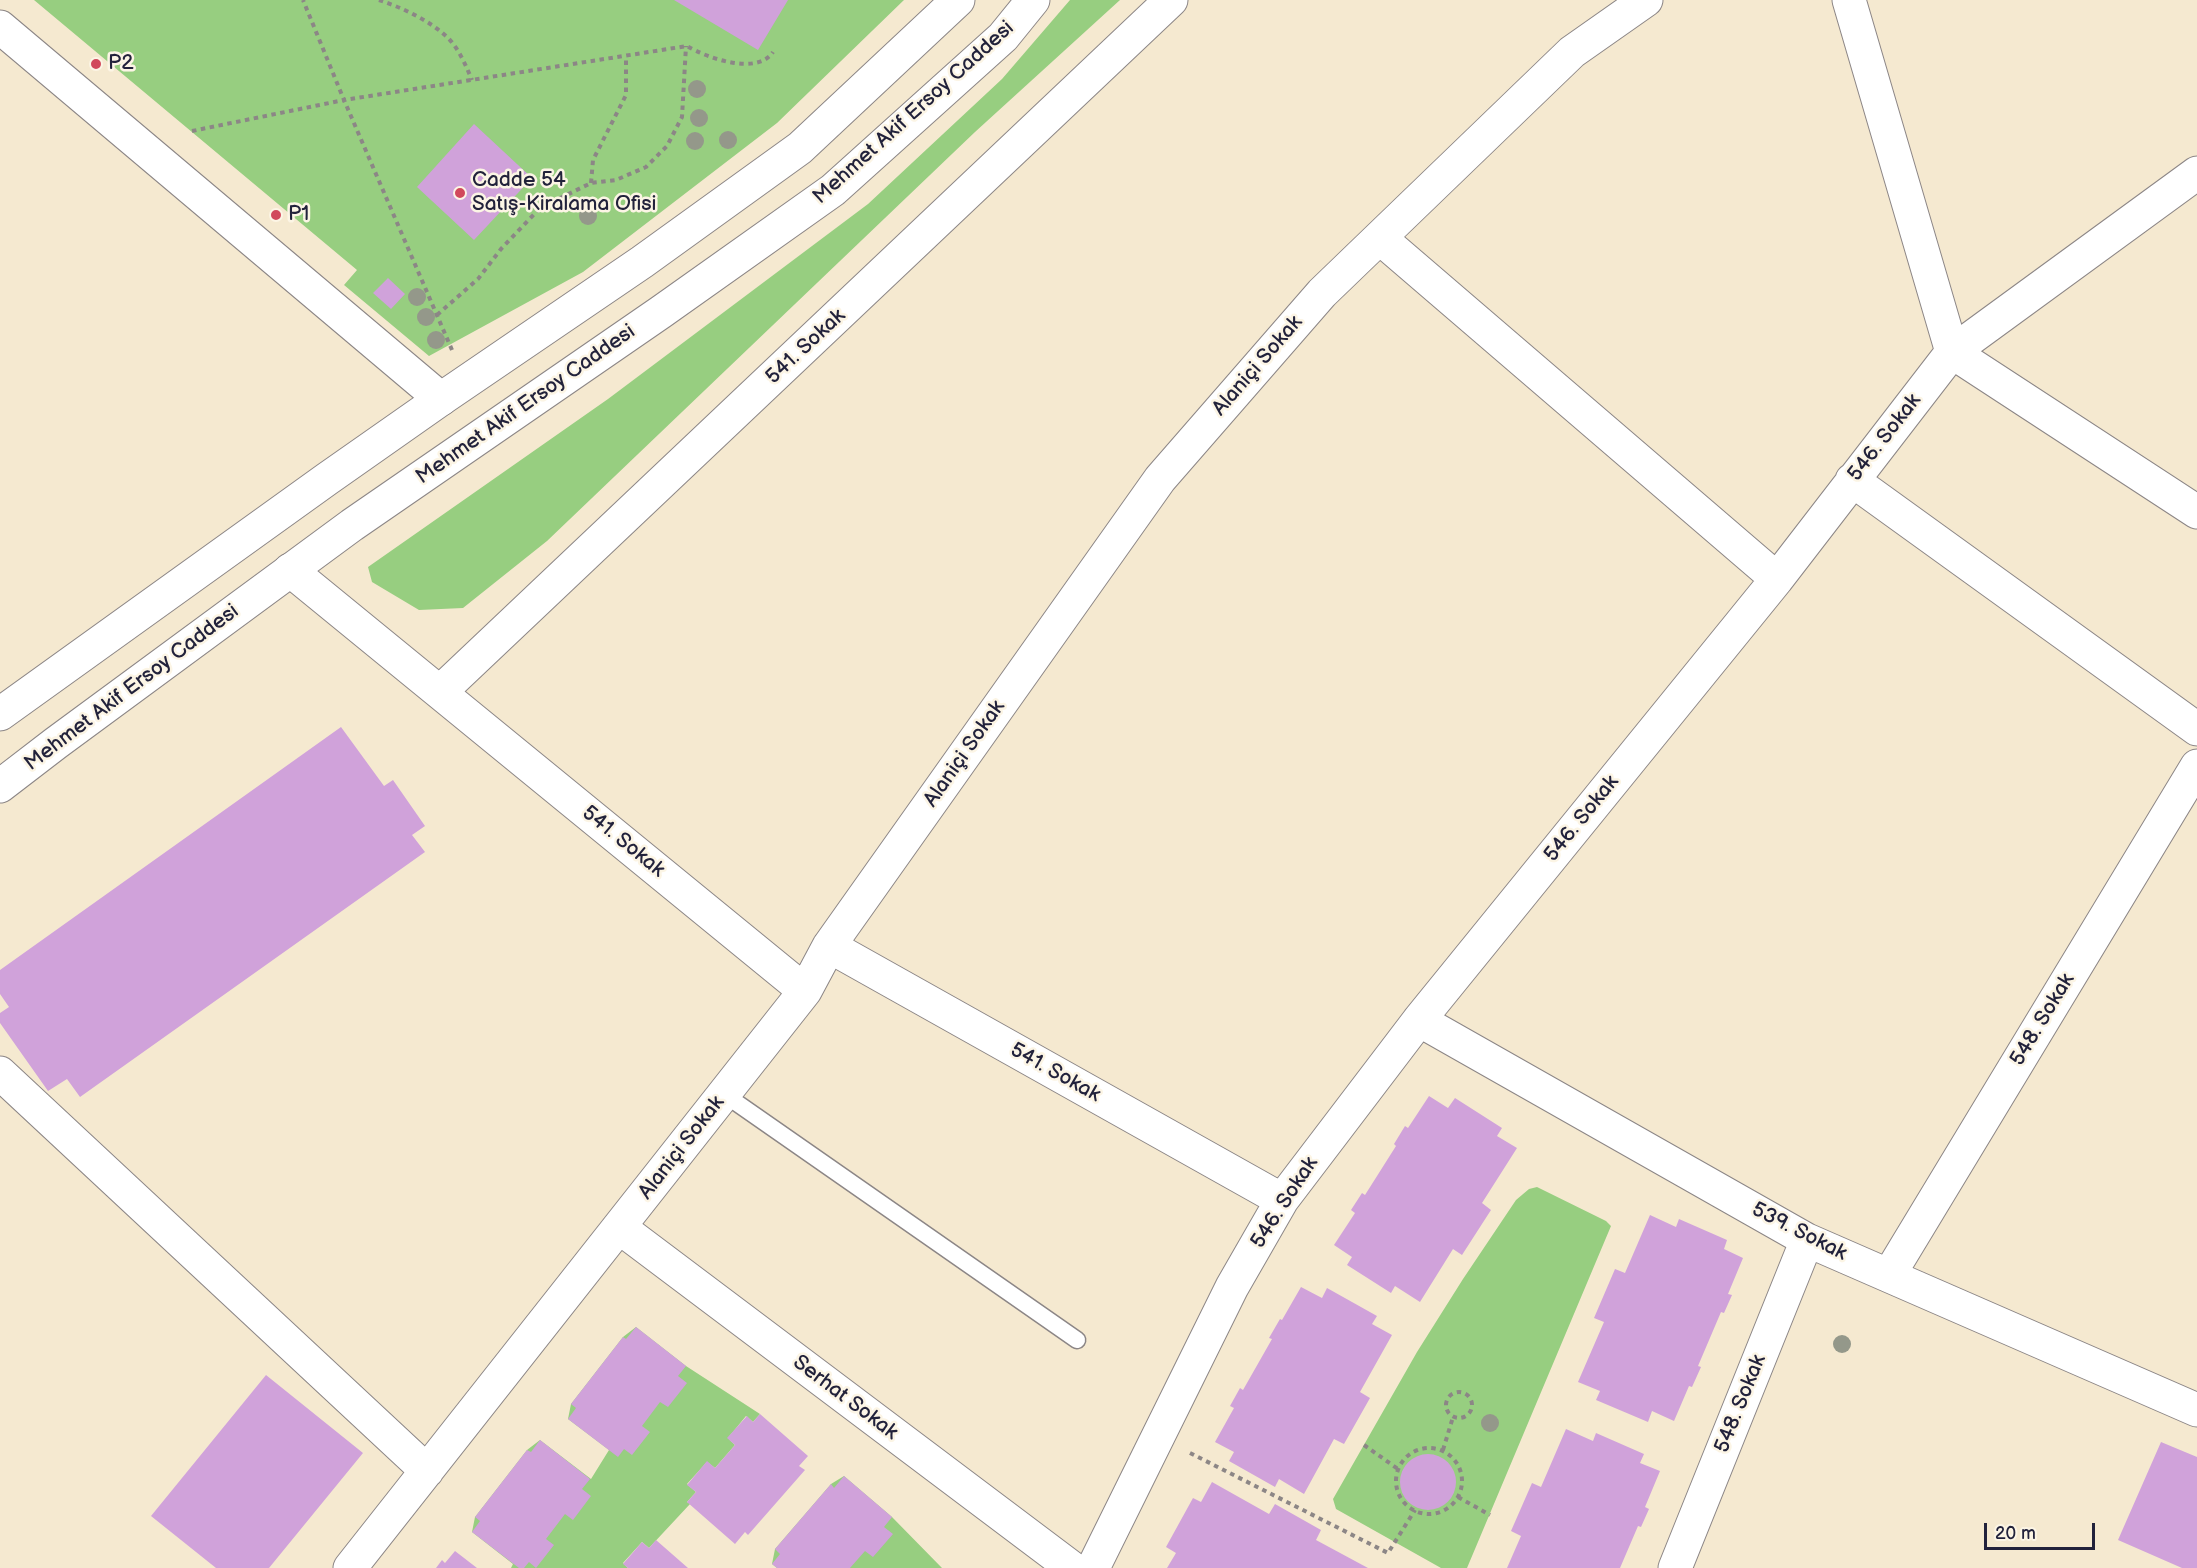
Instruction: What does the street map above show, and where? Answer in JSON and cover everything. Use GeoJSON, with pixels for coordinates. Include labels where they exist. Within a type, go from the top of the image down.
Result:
{"type":"FeatureCollection","features":[{"type":"Feature","properties":{"kind":"street"},"geometry":{"type":"LineString","coordinates":[[0,714],[441,399],[642,262],[800,148],[958,0]]}},
{"type":"Feature","properties":{"kind":"street","name":"Mehmet Akif Ersoy Caddesi"},"geometry":{"type":"LineString","coordinates":[[0,786],[352,525],[833,190],[1003,37],[1033,0]]}},
{"type":"Feature","properties":{"kind":"street","name":"541. Sokak"},"geometry":{"type":"LineString","coordinates":[[440,692],[1171,0]]}},
{"type":"Feature","properties":{"kind":"street","name":"Alaniçi Sokak"},"geometry":{"type":"LineString","coordinates":[[351,1568],[805,991],[829,946],[1160,479],[1322,294],[1572,52],[1647,0]]}},
{"type":"Feature","properties":{"kind":"street"},"geometry":{"type":"LineString","coordinates":[[1849,0],[1952,351],[2197,512]]}},
{"type":"Feature","properties":{"kind":"street"},"geometry":{"type":"LineString","coordinates":[[0,27],[441,399]]}},
{"type":"Feature","properties":{"kind":"street","name":"546. Sokak"},"geometry":{"type":"LineString","coordinates":[[1093,1568],[1232,1287],[1282,1200],[1419,1020],[1777,579],[1952,351],[2197,173]]}},
{"type":"Feature","properties":{"kind":"street"},"geometry":{"type":"LineString","coordinates":[[1380,238],[1777,579]]}},
{"type":"Feature","properties":{"kind":"street"},"geometry":{"type":"LineString","coordinates":[[1852,480],[2197,729]]}},
{"type":"Feature","properties":{"kind":"street","name":"541. Sokak"},"geometry":{"type":"LineString","coordinates":[[290,570],[805,991]]}},
{"type":"Feature","properties":{"kind":"street","name":"548. Sokak"},"geometry":{"type":"LineString","coordinates":[[1889,1275],[2197,766]]}},
{"type":"Feature","properties":{"kind":"street","name":"541. Sokak"},"geometry":{"type":"LineString","coordinates":[[829,946],[1282,1200]]}},
{"type":"Feature","properties":{"kind":"street","name":"539. Sokak"},"geometry":{"type":"LineString","coordinates":[[1419,1020],[1807,1240],[2197,1410]]}},
{"type":"Feature","properties":{"kind":"street"},"geometry":{"type":"LineString","coordinates":[[0,1073],[427,1471]]}},
{"type":"Feature","properties":{"kind":"street","name":"Serhat Sokak"},"geometry":{"type":"LineString","coordinates":[[619,1227],[1072,1568]]}},
{"type":"Feature","properties":{"kind":"street","name":"548. Sokak"},"geometry":{"type":"LineString","coordinates":[[1675,1568],[1807,1240]]}},
{"type":"Feature","properties":{"kind":"lane"},"geometry":{"type":"LineString","coordinates":[[724,1094],[1077,1340]]}},
{"type":"Feature","properties":{"kind":"path"},"geometry":{"type":"LineString","coordinates":[[303,0],[454,353]]}},
{"type":"Feature","properties":{"kind":"path"},"geometry":{"type":"LineString","coordinates":[[379,0],[421,19],[449,39],[464,60],[471,81]]}},
{"type":"Feature","properties":{"kind":"path"},"geometry":{"type":"LineString","coordinates":[[192,131],[344,100],[686,46],[712,58],[750,64],[770,57],[773,52]]}},
{"type":"Feature","properties":{"kind":"path"},"geometry":{"type":"LineString","coordinates":[[437,315],[478,279],[501,249],[540,208],[591,183],[616,180],[646,167],[667,146],[682,117],[686,46]]}},
{"type":"Feature","properties":{"kind":"path"},"geometry":{"type":"LineString","coordinates":[[591,183],[592,160],[626,95],[626,56]]}},
{"type":"Feature","properties":{"kind":"path"},"geometry":{"type":"LineString","coordinates":[[1456,1392],[1464,1393],[1472,1402],[1471,1411],[1461,1418],[1453,1416],[1446,1406],[1449,1397],[1456,1392]]}},
{"type":"Feature","properties":{"kind":"path"},"geometry":{"type":"LineString","coordinates":[[1443,1450],[1453,1416]]}},
{"type":"Feature","properties":{"kind":"path"},"geometry":{"type":"LineString","coordinates":[[1157,1437],[1388,1553],[1414,1510]]}},
{"type":"Feature","properties":{"kind":"path"},"geometry":{"type":"LineString","coordinates":[[1364,1445],[1398,1469]]}},
{"type":"Feature","properties":{"kind":"path"},"geometry":{"type":"LineString","coordinates":[[1425,1447],[1443,1450],[1450,1455],[1460,1470],[1462,1479],[1458,1497],[1452,1505],[1434,1514],[1414,1510],[1400,1497],[1396,1479],[1398,1469],[1408,1455],[1416,1450],[1425,1447]]}},
{"type":"Feature","properties":{"kind":"path"},"geometry":{"type":"LineString","coordinates":[[1458,1497],[1490,1515]]}},
{"type":"Feature","properties":{"kind":"green space"},"geometry":{"type":"Polygon","coordinates":[[[34,0],[904,0],[777,123],[583,272],[429,356],[344,285],[357,270],[34,0]]]}},
{"type":"Feature","properties":{"kind":"green space"},"geometry":{"type":"Polygon","coordinates":[[[1070,0],[1120,0],[975,132],[547,541],[463,608],[419,610],[372,582],[368,567],[608,399],[868,204],[1002,79],[1070,0]]]}},
{"type":"Feature","properties":{"kind":"green space"},"geometry":{"type":"Polygon","coordinates":[[[1537,1187],[1606,1221],[1611,1226],[1467,1568],[1441,1568],[1336,1509],[1333,1499],[1417,1352],[1463,1279],[1516,1200],[1529,1189],[1537,1187]]]}},
{"type":"Feature","properties":{"kind":"green space"},"geometry":{"type":"Polygon","coordinates":[[[636,1327],[686,1366],[760,1414],[753,1422],[746,1416],[728,1438],[735,1445],[715,1468],[707,1462],[687,1484],[696,1492],[687,1502],[690,1504],[649,1548],[642,1542],[623,1563],[628,1568],[511,1568],[513,1564],[472,1532],[475,1517],[527,1450],[540,1440],[591,1479],[609,1450],[568,1419],[571,1404],[623,1337],[636,1327]]]}},
{"type":"Feature","properties":{"kind":"green space"},"geometry":{"type":"Polygon","coordinates":[[[844,1476],[892,1517],[942,1568],[777,1568],[772,1564],[775,1549],[831,1484],[844,1476]]]}},
{"type":"Feature","properties":{"kind":"building"},"geometry":{"type":"Polygon","coordinates":[[[674,0],[788,0],[758,50],[674,0]]]}},
{"type":"Feature","properties":{"kind":"building"},"geometry":{"type":"Polygon","coordinates":[[[474,124],[532,178],[474,240],[417,187],[474,124]]]}},
{"type":"Feature","properties":{"kind":"building"},"geometry":{"type":"Polygon","coordinates":[[[388,278],[405,294],[391,309],[373,293],[388,278]]]}},
{"type":"Feature","properties":{"kind":"building"},"geometry":{"type":"Polygon","coordinates":[[[341,727],[384,786],[393,780],[425,826],[412,835],[425,852],[80,1097],[67,1079],[48,1091],[0,1023],[0,1013],[9,1007],[0,994],[0,970],[341,727]]]}},
{"type":"Feature","properties":{"kind":"building"},"geometry":{"type":"Polygon","coordinates":[[[1429,1096],[1448,1108],[1455,1098],[1502,1128],[1497,1136],[1517,1148],[1482,1203],[1491,1210],[1462,1255],[1453,1249],[1420,1302],[1395,1286],[1391,1293],[1347,1265],[1352,1257],[1334,1245],[1355,1213],[1351,1210],[1362,1193],[1365,1195],[1396,1146],[1394,1144],[1405,1126],[1408,1128],[1429,1096]]]}},
{"type":"Feature","properties":{"kind":"building"},"geometry":{"type":"Polygon","coordinates":[[[1650,1215],[1676,1227],[1679,1219],[1727,1240],[1724,1249],[1743,1258],[1728,1294],[1732,1295],[1724,1313],[1721,1312],[1698,1366],[1701,1367],[1692,1387],[1689,1386],[1674,1421],[1652,1411],[1648,1422],[1596,1400],[1600,1391],[1578,1382],[1604,1322],[1594,1318],[1615,1269],[1625,1273],[1650,1215]]]}},
{"type":"Feature","properties":{"kind":"building"},"geometry":{"type":"Polygon","coordinates":[[[1301,1287],[1322,1298],[1327,1288],[1377,1316],[1372,1324],[1392,1335],[1360,1392],[1370,1398],[1344,1444],[1334,1439],[1304,1494],[1279,1479],[1275,1487],[1229,1461],[1234,1452],[1215,1442],[1234,1408],[1230,1406],[1240,1388],[1243,1390],[1272,1339],[1269,1338],[1301,1287]]]}},
{"type":"Feature","properties":{"kind":"building"},"geometry":{"type":"Polygon","coordinates":[[[636,1327],[686,1366],[678,1376],[687,1383],[668,1407],[660,1402],[642,1426],[650,1432],[632,1455],[624,1449],[618,1457],[568,1419],[576,1408],[571,1404],[623,1337],[626,1339],[636,1327]]]}},
{"type":"Feature","properties":{"kind":"building"},"geometry":{"type":"Polygon","coordinates":[[[266,1375],[363,1453],[269,1568],[216,1568],[151,1516],[266,1375]]]}},
{"type":"Feature","properties":{"kind":"building"},"geometry":{"type":"Polygon","coordinates":[[[760,1414],[808,1456],[799,1466],[805,1470],[748,1535],[745,1532],[735,1544],[687,1502],[696,1492],[687,1485],[707,1461],[715,1468],[735,1445],[727,1438],[747,1416],[753,1422],[760,1414]]]}},
{"type":"Feature","properties":{"kind":"building"},"geometry":{"type":"Polygon","coordinates":[[[1566,1429],[1593,1441],[1596,1433],[1644,1454],[1640,1463],[1660,1471],[1645,1507],[1649,1509],[1641,1527],[1638,1526],[1620,1568],[1507,1568],[1521,1536],[1511,1531],[1532,1483],[1541,1487],[1566,1429]]]}},
{"type":"Feature","properties":{"kind":"building"},"geometry":{"type":"Polygon","coordinates":[[[540,1440],[590,1479],[582,1489],[591,1496],[573,1520],[565,1514],[546,1539],[554,1545],[536,1568],[529,1562],[524,1568],[519,1568],[472,1532],[480,1521],[475,1517],[527,1450],[531,1452],[540,1440]]]}},
{"type":"Feature","properties":{"kind":"building"},"geometry":{"type":"Polygon","coordinates":[[[2161,1442],[2197,1457],[2197,1568],[2182,1568],[2118,1540],[2161,1442]]]}},
{"type":"Feature","properties":{"kind":"building"},"geometry":{"type":"Polygon","coordinates":[[[1428,1454],[1439,1456],[1448,1462],[1454,1471],[1456,1482],[1454,1493],[1448,1502],[1439,1508],[1428,1510],[1417,1508],[1408,1502],[1402,1493],[1400,1482],[1402,1471],[1408,1462],[1417,1456],[1428,1454]]]}},
{"type":"Feature","properties":{"kind":"building"},"geometry":{"type":"Polygon","coordinates":[[[844,1476],[892,1517],[884,1527],[893,1534],[873,1557],[865,1551],[850,1568],[777,1568],[772,1564],[780,1554],[775,1549],[831,1484],[834,1488],[844,1476]]]}},
{"type":"Feature","properties":{"kind":"building"},"geometry":{"type":"Polygon","coordinates":[[[1212,1482],[1269,1514],[1275,1504],[1321,1530],[1316,1540],[1368,1568],[1167,1568],[1176,1553],[1166,1547],[1193,1498],[1201,1502],[1212,1482]]]}},
{"type":"Feature","properties":{"kind":"building"},"geometry":{"type":"Polygon","coordinates":[[[656,1540],[688,1568],[628,1568],[623,1564],[642,1542],[649,1548],[656,1540]]]}},
{"type":"Feature","properties":{"kind":"building"},"geometry":{"type":"Polygon","coordinates":[[[455,1551],[477,1568],[436,1568],[442,1560],[445,1563],[455,1551]]]}},
{"type":"Feature","properties":{"kind":"place","name":"P2"},"geometry":{"type":"Point","coordinates":[96,64]}},
{"type":"Feature","properties":{"kind":"place","name":"Cadde 54 Satış-Kiralama Ofisi"},"geometry":{"type":"Point","coordinates":[460,193]}},
{"type":"Feature","properties":{"kind":"place","name":"P1"},"geometry":{"type":"Point","coordinates":[276,215]}}]}
